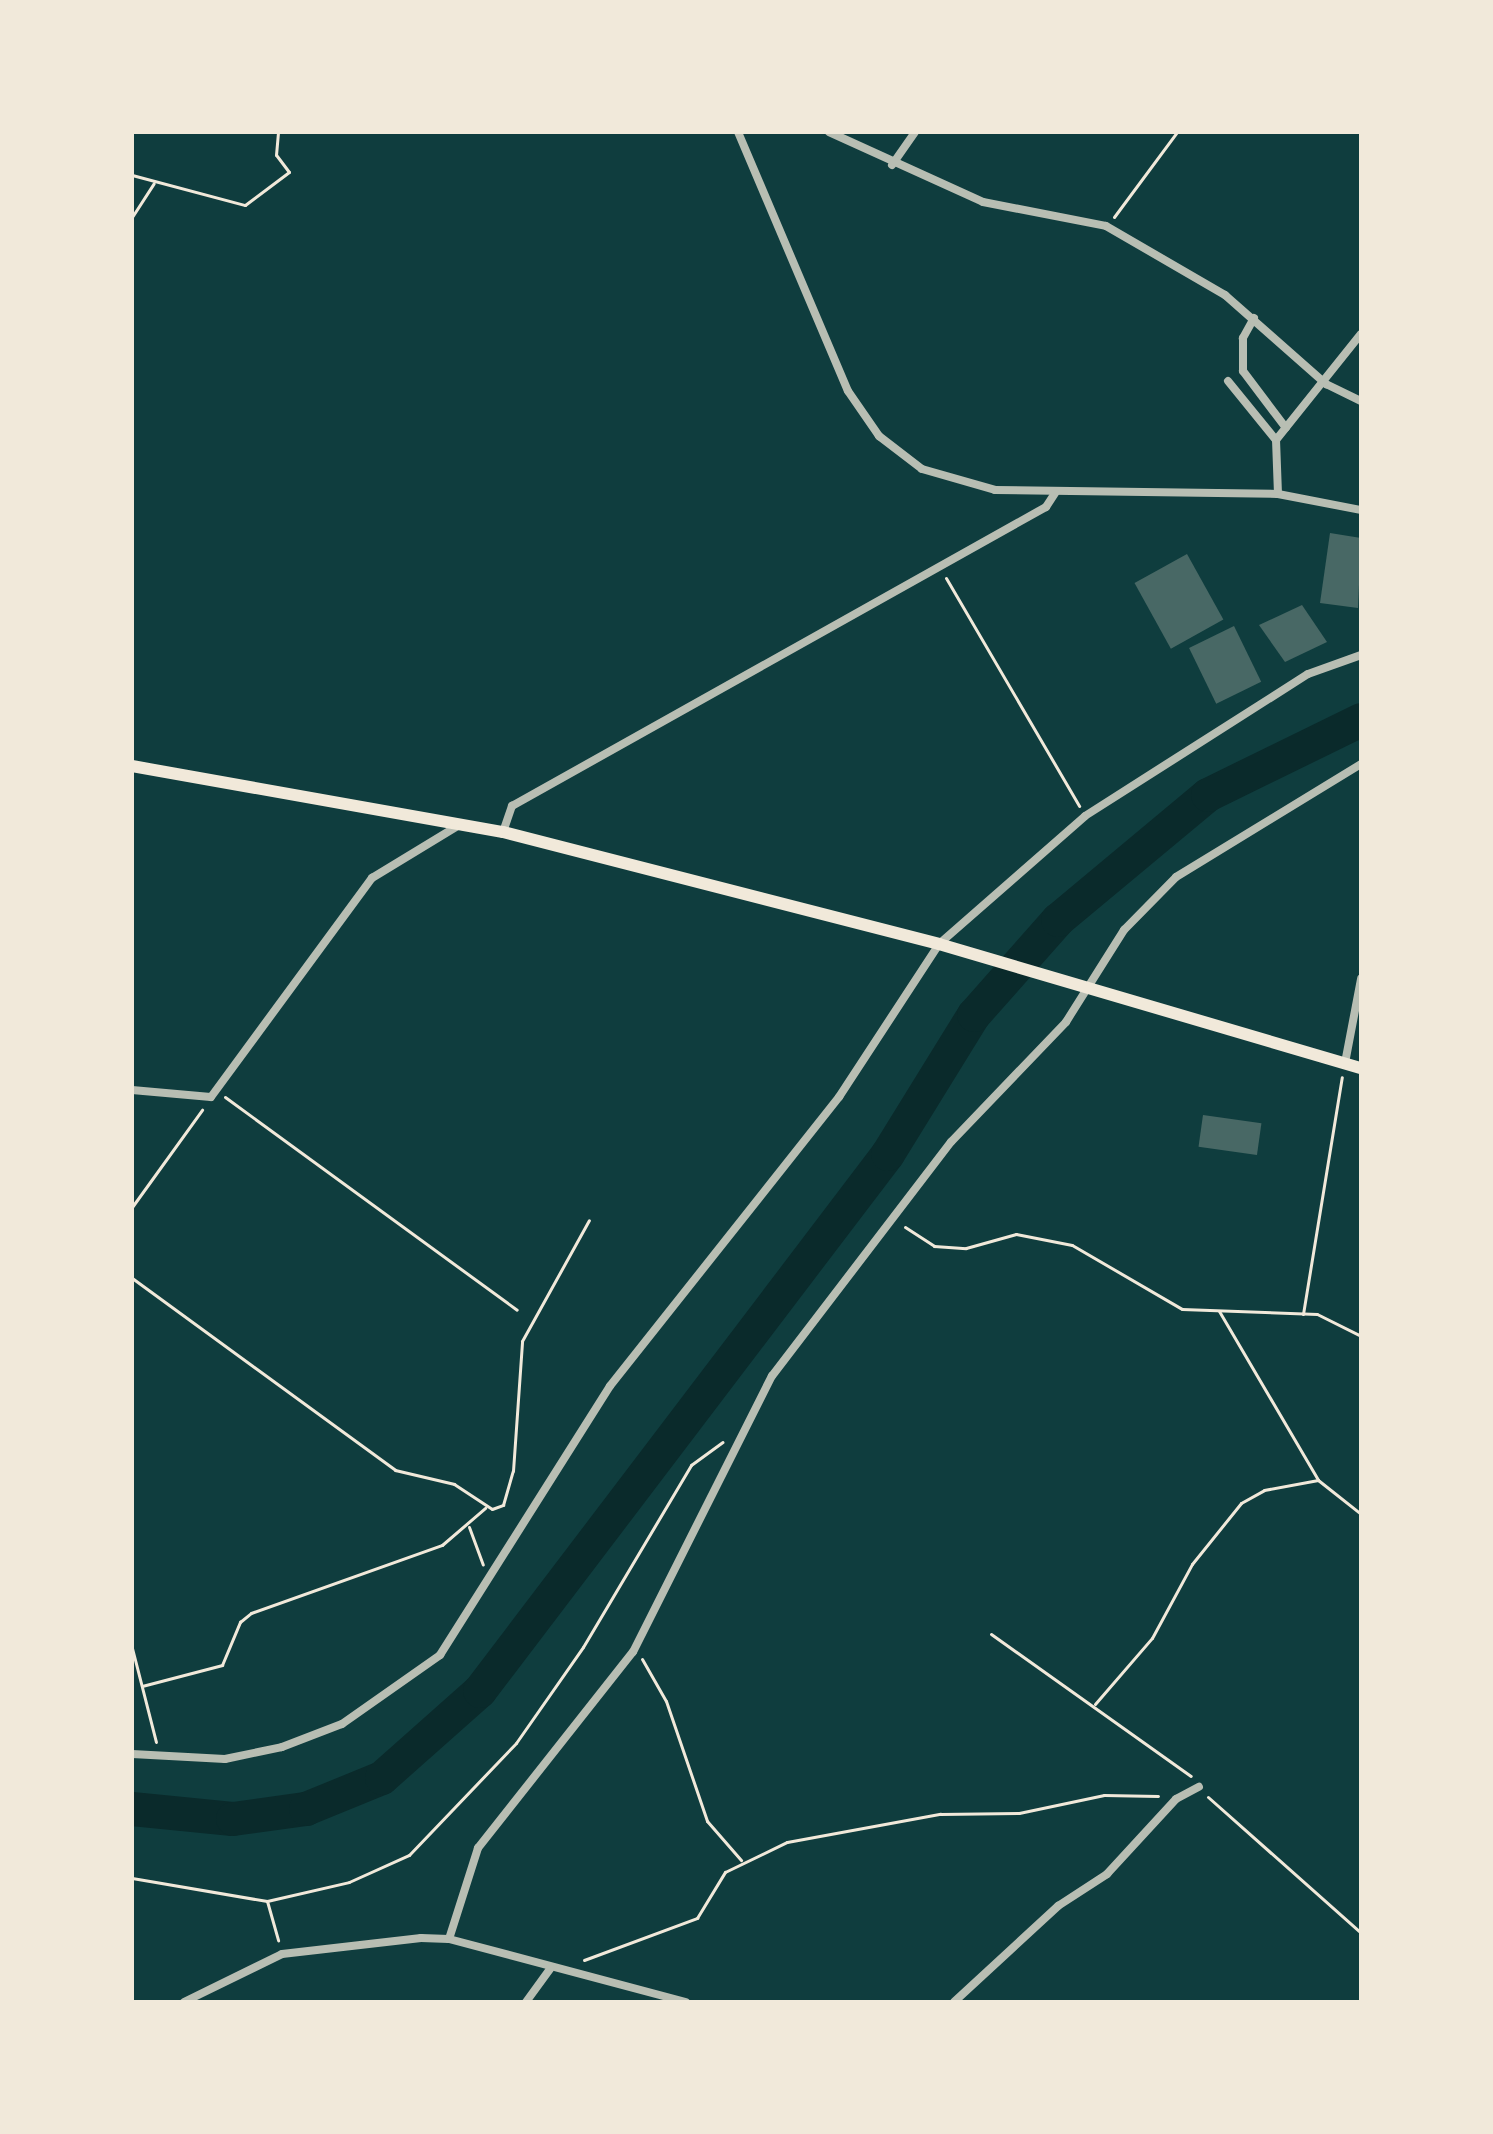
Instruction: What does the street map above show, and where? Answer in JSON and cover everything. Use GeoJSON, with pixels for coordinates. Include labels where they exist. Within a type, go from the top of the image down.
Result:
{"type":"FeatureCollection","features":[{"type":"Feature","properties":{"kind":"main road"},"geometry":{"type":"LineString","coordinates":[[132,766],[503,832],[939,944],[1084,990],[1361,1068]]}},
{"type":"Feature","properties":{"kind":"street"},"geometry":{"type":"LineString","coordinates":[[738,132],[848,391],[879,436],[922,469],[961,485],[1055,493],[1278,494],[1361,510]]}},
{"type":"Feature","properties":{"kind":"street"},"geometry":{"type":"LineString","coordinates":[[829,132],[892,165],[1019,214],[1106,226],[1254,318],[1326,384],[1361,401]]}},
{"type":"Feature","properties":{"kind":"street"},"geometry":{"type":"LineString","coordinates":[[892,165],[915,132]]}},
{"type":"Feature","properties":{"kind":"street"},"geometry":{"type":"LineString","coordinates":[[1254,318],[1243,338],[1243,371],[1286,428]]}},
{"type":"Feature","properties":{"kind":"street"},"geometry":{"type":"LineString","coordinates":[[1276,440],[1326,384],[1361,334]]}},
{"type":"Feature","properties":{"kind":"street"},"geometry":{"type":"LineString","coordinates":[[1228,381],[1276,440],[1278,494]]}},
{"type":"Feature","properties":{"kind":"street"},"geometry":{"type":"LineString","coordinates":[[503,832],[512,806],[1046,507],[1055,493]]}},
{"type":"Feature","properties":{"kind":"street"},"geometry":{"type":"LineString","coordinates":[[132,1754],[225,1759],[342,1724],[440,1655],[492,1580],[610,1386],[839,1097],[939,944],[1085,816],[1308,674],[1361,655]]}},
{"type":"Feature","properties":{"kind":"street"},"geometry":{"type":"LineString","coordinates":[[449,1939],[478,1848],[633,1652],[772,1376],[951,1142],[1084,990],[1124,930],[1176,877],[1361,764]]}},
{"type":"Feature","properties":{"kind":"street"},"geometry":{"type":"LineString","coordinates":[[132,1090],[213,1094],[372,878],[459,825]]}},
{"type":"Feature","properties":{"kind":"street"},"geometry":{"type":"LineString","coordinates":[[1345,1063],[1361,979]]}},
{"type":"Feature","properties":{"kind":"street"},"geometry":{"type":"LineString","coordinates":[[954,2002],[1058,1906],[1107,1874],[1172,1802],[1199,1787]]}},
{"type":"Feature","properties":{"kind":"street"},"geometry":{"type":"LineString","coordinates":[[184,2002],[282,1954],[333,1944],[449,1939],[550,1969],[686,2002]]}},
{"type":"Feature","properties":{"kind":"street"},"geometry":{"type":"LineString","coordinates":[[526,2002],[550,1969]]}},
{"type":"Feature","properties":{"kind":"path"},"geometry":{"type":"LineString","coordinates":[[132,175],[245,205],[289,172],[276,155],[278,132]]}},
{"type":"Feature","properties":{"kind":"path"},"geometry":{"type":"LineString","coordinates":[[1106,226],[1177,132]]}},
{"type":"Feature","properties":{"kind":"path"},"geometry":{"type":"LineString","coordinates":[[132,217],[155,182]]}},
{"type":"Feature","properties":{"kind":"path"},"geometry":{"type":"LineString","coordinates":[[939,566],[1085,816]]}},
{"type":"Feature","properties":{"kind":"path"},"geometry":{"type":"LineString","coordinates":[[1303,1314],[1345,1063]]}},
{"type":"Feature","properties":{"kind":"path"},"geometry":{"type":"LineString","coordinates":[[132,1207],[213,1094],[517,1310]]}},
{"type":"Feature","properties":{"kind":"path"},"geometry":{"type":"LineString","coordinates":[[893,1219],[934,1246],[966,1248],[1016,1234],[1072,1245],[1105,1258],[1182,1309],[1303,1314],[1361,1336]]}},
{"type":"Feature","properties":{"kind":"path"},"geometry":{"type":"LineString","coordinates":[[132,1278],[395,1470],[454,1484],[486,1507],[503,1505],[513,1471],[522,1341],[589,1220]]}},
{"type":"Feature","properties":{"kind":"path"},"geometry":{"type":"LineString","coordinates":[[1219,1311],[1318,1480],[1361,1514]]}},
{"type":"Feature","properties":{"kind":"path"},"geometry":{"type":"LineString","coordinates":[[132,1878],[267,1901],[384,1869],[428,1839],[547,1700],[691,1465],[725,1441],[736,1445]]}},
{"type":"Feature","properties":{"kind":"path"},"geometry":{"type":"LineString","coordinates":[[1095,1704],[1152,1638],[1192,1564],[1241,1503],[1264,1490],[1318,1480]]}},
{"type":"Feature","properties":{"kind":"path"},"geometry":{"type":"LineString","coordinates":[[142,1686],[222,1665],[240,1622],[251,1613],[442,1545],[469,1527],[486,1507]]}},
{"type":"Feature","properties":{"kind":"path"},"geometry":{"type":"LineString","coordinates":[[469,1527],[492,1580]]}},
{"type":"Feature","properties":{"kind":"path"},"geometry":{"type":"LineString","coordinates":[[991,1634],[1168,1754],[1199,1787],[1361,1933]]}},
{"type":"Feature","properties":{"kind":"path"},"geometry":{"type":"LineString","coordinates":[[132,1648],[160,1756]]}},
{"type":"Feature","properties":{"kind":"path"},"geometry":{"type":"LineString","coordinates":[[633,1652],[666,1701],[707,1821],[741,1860]]}},
{"type":"Feature","properties":{"kind":"path"},"geometry":{"type":"LineString","coordinates":[[566,1973],[697,1918],[741,1860],[806,1837],[907,1819],[1019,1813],[1104,1795],[1172,1802]]}},
{"type":"Feature","properties":{"kind":"path"},"geometry":{"type":"LineString","coordinates":[[267,1901],[282,1954]]}},
{"type":"Feature","properties":{"kind":"building"},"geometry":{"type":"Polygon","coordinates":[[[1330,533],[1361,538],[1358,608],[1320,603],[1330,533]]]}},
{"type":"Feature","properties":{"kind":"building"},"geometry":{"type":"Polygon","coordinates":[[[1187,554],[1223,620],[1171,649],[1135,583],[1187,554]]]}},
{"type":"Feature","properties":{"kind":"building"},"geometry":{"type":"Polygon","coordinates":[[[1302,605],[1327,642],[1285,662],[1259,625],[1302,605]]]}},
{"type":"Feature","properties":{"kind":"building"},"geometry":{"type":"Polygon","coordinates":[[[1234,626],[1261,682],[1216,704],[1189,648],[1234,626]]]}},
{"type":"Feature","properties":{"kind":"building"},"geometry":{"type":"Polygon","coordinates":[[[1203,1115],[1261,1123],[1257,1155],[1199,1147],[1203,1115]]]}},
{"type":"Feature","properties":{"kind":"waterway"},"geometry":{"type":"LineString","coordinates":[[132,1809],[233,1819],[306,1809],[382,1778],[480,1691],[888,1154],[974,1015],[1058,920],[1208,795],[1361,720]]}}]}
